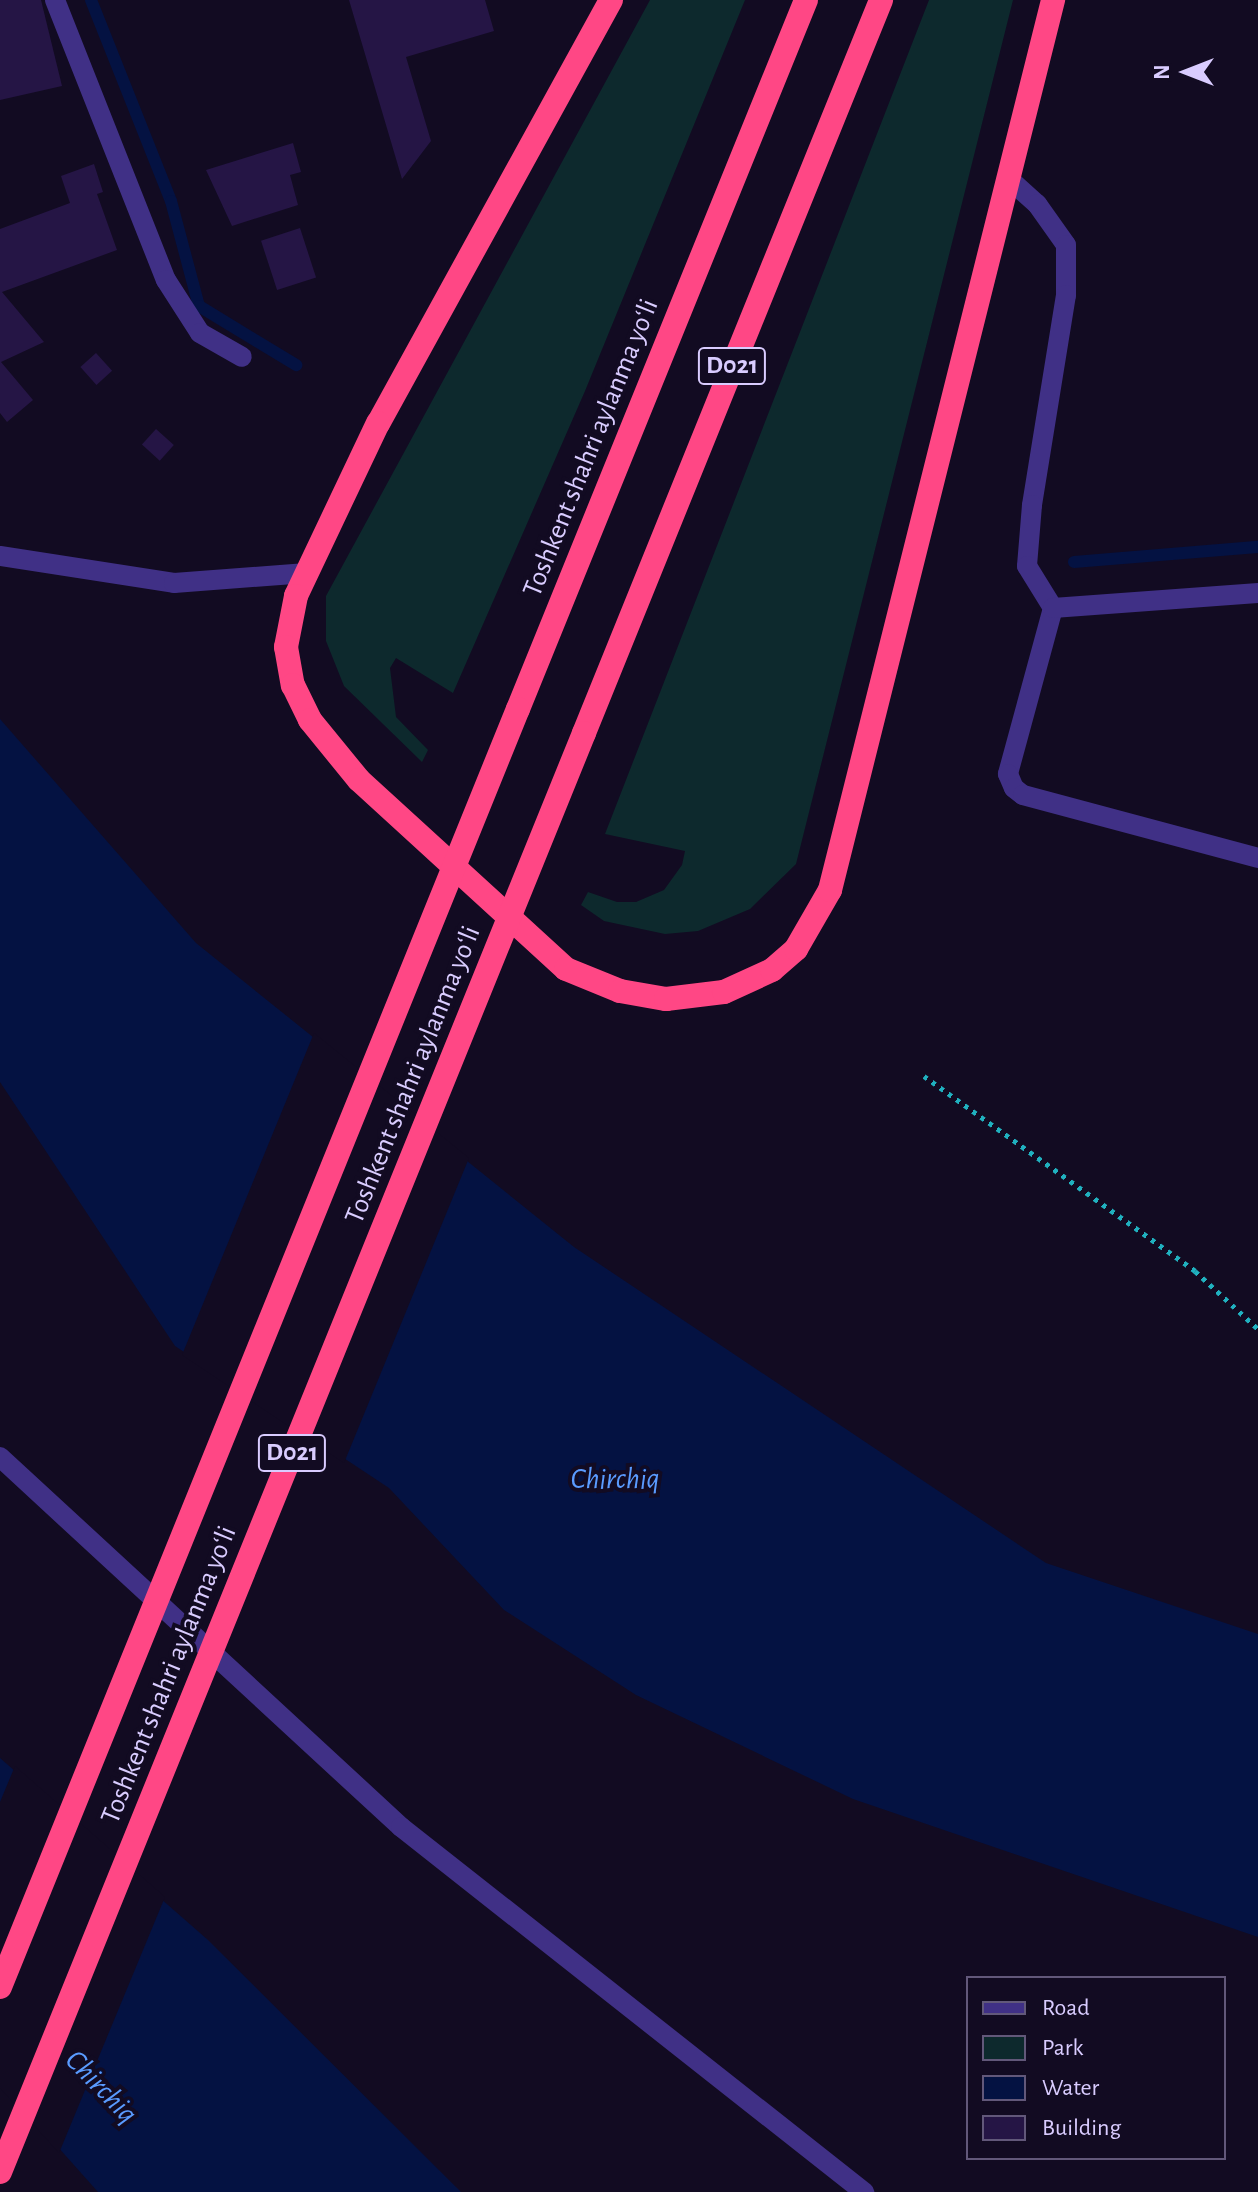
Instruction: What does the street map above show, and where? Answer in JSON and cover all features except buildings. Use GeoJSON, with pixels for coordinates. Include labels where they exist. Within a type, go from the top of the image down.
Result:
{"type":"FeatureCollection","features":[{"type":"Feature","properties":{"kind":"highway"},"geometry":{"type":"LineString","coordinates":[[611,0],[378,423],[307,573],[289,621],[289,672],[316,730],[359,780],[576,975],[655,999],[701,997],[745,985],[796,949],[830,890],[1053,0]]}},
{"type":"Feature","properties":{"kind":"highway","name":"Toshkent shahri aylanma yoʻli"},"geometry":{"type":"LineString","coordinates":[[0,1987],[806,0]]}},
{"type":"Feature","properties":{"kind":"highway","name":"Toshkent shahri aylanma yoʻli"},"geometry":{"type":"LineString","coordinates":[[0,2172],[881,0]]}},
{"type":"Feature","properties":{"kind":"street"},"geometry":{"type":"LineString","coordinates":[[55,0],[166,280],[200,333],[242,357]]}},
{"type":"Feature","properties":{"kind":"street"},"geometry":{"type":"LineString","coordinates":[[1009,179],[1037,204],[1066,245],[1066,295],[1032,505],[1027,566],[1053,608],[1008,774],[1014,788],[1023,795],[1258,858]]}},
{"type":"Feature","properties":{"kind":"street"},"geometry":{"type":"LineString","coordinates":[[0,556],[174,583],[307,573]]}},
{"type":"Feature","properties":{"kind":"street"},"geometry":{"type":"LineString","coordinates":[[1053,608],[1258,593]]}},
{"type":"Feature","properties":{"kind":"street"},"geometry":{"type":"LineString","coordinates":[[0,1457],[401,1827],[864,2192]]}},
{"type":"Feature","properties":{"kind":"path"},"geometry":{"type":"LineString","coordinates":[[924,1076],[1195,1271],[1258,1329]]}},
{"type":"Feature","properties":{"kind":"green space"},"geometry":{"type":"Polygon","coordinates":[[[650,0],[745,0],[585,391],[453,693],[396,658],[390,668],[396,717],[428,750],[422,762],[344,686],[326,641],[326,596],[650,0]]]}},
{"type":"Feature","properties":{"kind":"green space"},"geometry":{"type":"Polygon","coordinates":[[[929,0],[1013,0],[796,864],[750,909],[698,931],[665,934],[604,921],[581,905],[588,892],[617,902],[636,902],[664,890],[682,865],[685,851],[605,834],[929,0]]]}},
{"type":"Feature","properties":{"kind":"water","name":"Chirchiq"},"geometry":{"type":"Polygon","coordinates":[[[0,719],[196,943],[574,1247],[1046,1563],[1258,1634],[1258,1937],[853,1799],[636,1695],[504,1610],[389,1488],[175,1346],[0,1082],[0,719]]]}},
{"type":"Feature","properties":{"kind":"water","name":"Chirchiq"},"geometry":{"type":"Polygon","coordinates":[[[0,1758],[208,1940],[461,2192],[98,2192],[0,2082],[0,1758]]]}},
{"type":"Feature","properties":{"kind":"pier"},"geometry":{"type":"Polygon","coordinates":[[[314,1033],[469,1158],[344,1463],[182,1355],[314,1033]]]}},
{"type":"Feature","properties":{"kind":"pier"},"geometry":{"type":"Polygon","coordinates":[[[15,1766],[165,1897],[59,2153],[0,2088],[0,1802],[15,1766]]]}},
{"type":"Feature","properties":{"kind":"waterway"},"geometry":{"type":"LineString","coordinates":[[91,0],[171,201],[199,306],[296,365]]}},
{"type":"Feature","properties":{"kind":"waterway"},"geometry":{"type":"LineString","coordinates":[[1074,562],[1258,547]]}}]}
